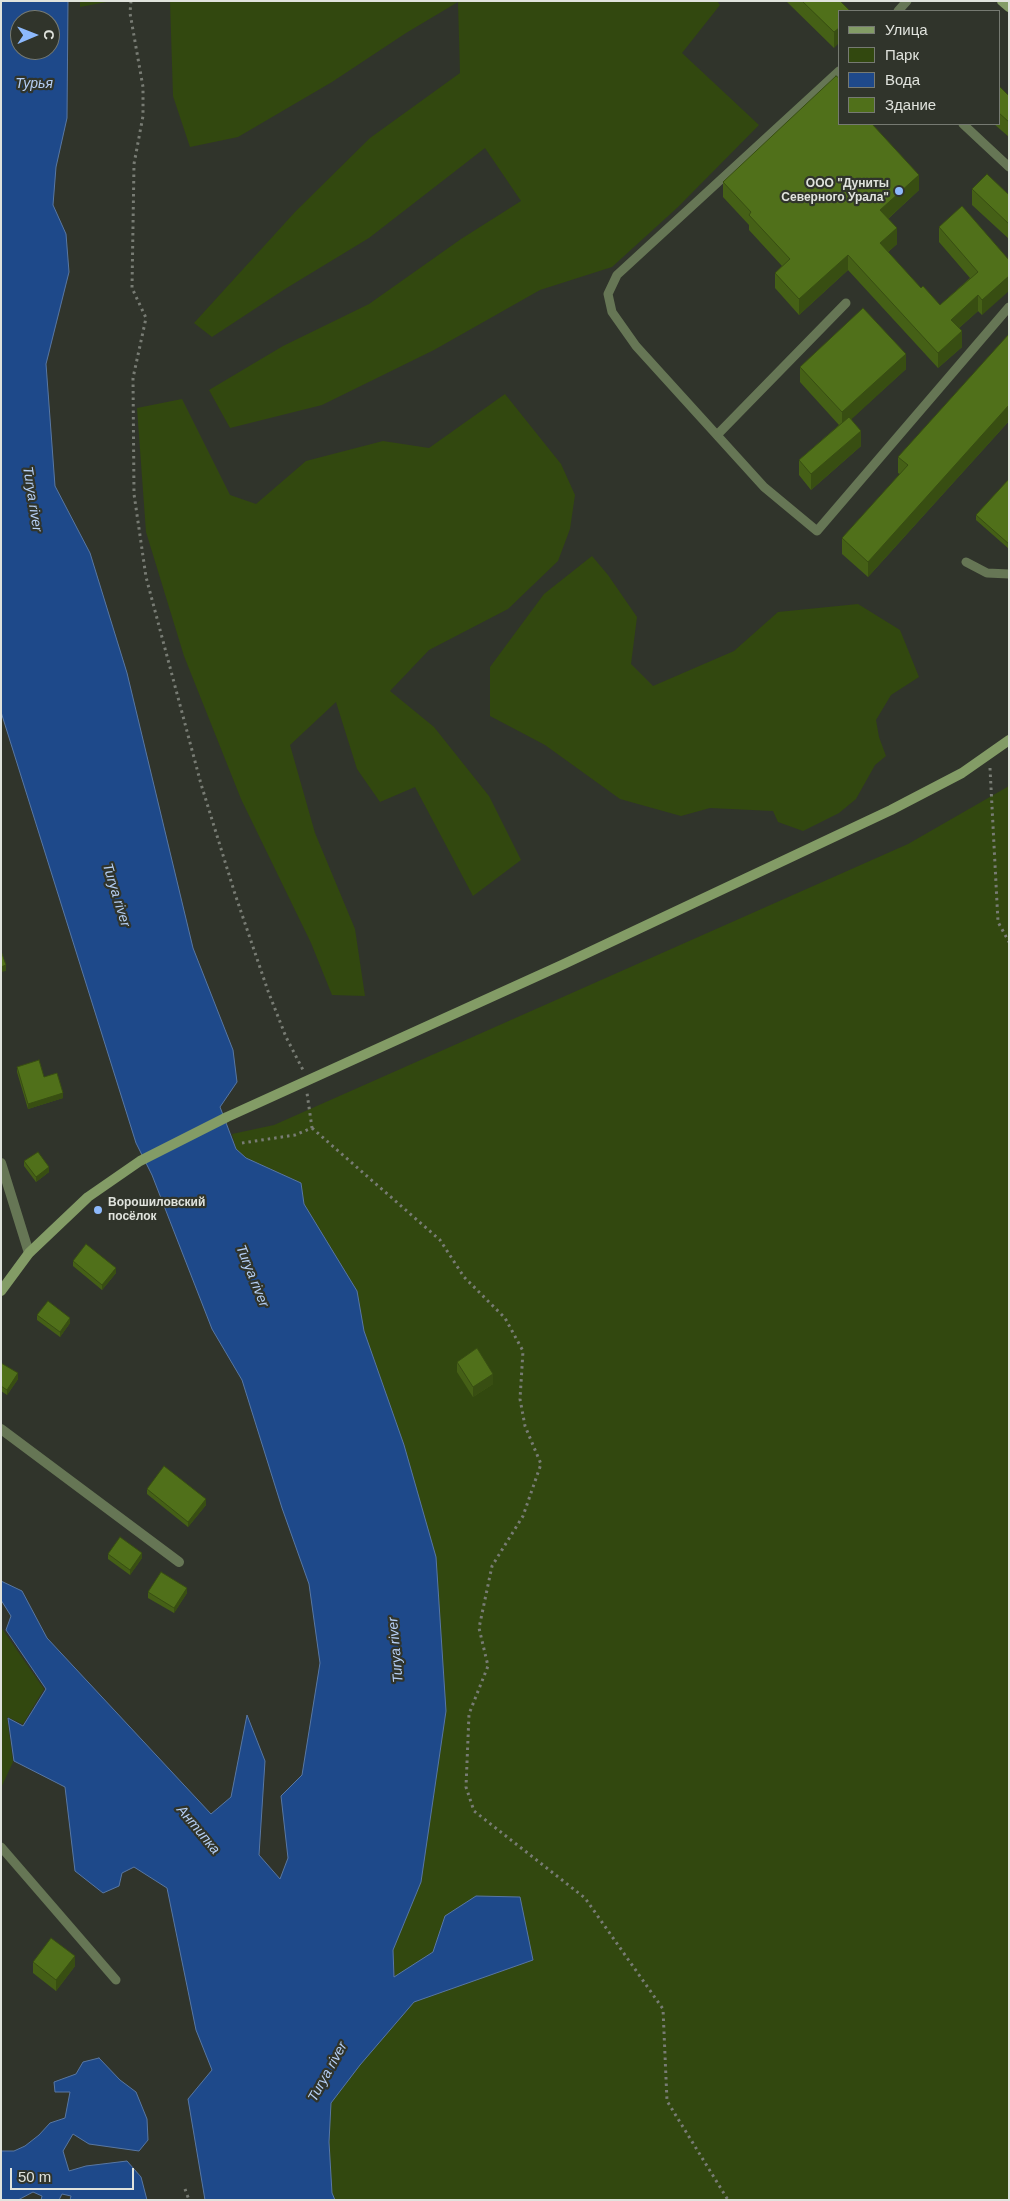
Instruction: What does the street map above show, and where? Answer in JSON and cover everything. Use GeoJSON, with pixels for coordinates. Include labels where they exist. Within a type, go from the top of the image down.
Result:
{"type":"FeatureCollection","features":[{"type":"Feature","properties":{"kind":"main road"},"geometry":{"type":"LineString","coordinates":[[1002,1],[1009,7]]}},
{"type":"Feature","properties":{"kind":"main road"},"geometry":{"type":"LineString","coordinates":[[1,1291],[29,1253],[88,1197],[140,1161],[228,1117],[564,964],[891,810],[962,773],[1009,740]]}},
{"type":"Feature","properties":{"kind":"street"},"geometry":{"type":"LineString","coordinates":[[1,1163],[29,1253]]}},
{"type":"Feature","properties":{"kind":"street"},"geometry":{"type":"LineString","coordinates":[[1,1429],[178,1562]]}},
{"type":"Feature","properties":{"kind":"lane"},"geometry":{"type":"LineString","coordinates":[[838,72],[617,275],[608,294],[612,312],[636,346],[764,487],[817,531],[1009,307]]}},
{"type":"Feature","properties":{"kind":"lane"},"geometry":{"type":"LineString","coordinates":[[964,125],[1009,167]]}},
{"type":"Feature","properties":{"kind":"lane"},"geometry":{"type":"LineString","coordinates":[[717,434],[846,303]]}},
{"type":"Feature","properties":{"kind":"lane"},"geometry":{"type":"LineString","coordinates":[[966,562],[987,573],[1009,574]]}},
{"type":"Feature","properties":{"kind":"lane"},"geometry":{"type":"LineString","coordinates":[[1,1847],[116,1980]]}},
{"type":"Feature","properties":{"kind":"path"},"geometry":{"type":"LineString","coordinates":[[131,1],[130,13],[143,87],[143,116],[134,164],[132,288],[146,318],[133,378],[134,494],[146,577],[201,784],[235,894],[286,1037],[308,1080],[307,1098],[312,1128],[440,1240],[464,1277],[505,1318],[523,1350],[520,1399],[525,1426],[541,1464],[523,1516],[492,1566],[479,1628],[488,1666],[469,1714],[466,1787],[474,1811],[585,1898],[663,2009],[667,2101],[728,2200]]}},
{"type":"Feature","properties":{"kind":"path"},"geometry":{"type":"LineString","coordinates":[[989,754],[998,922],[1009,942]]}},
{"type":"Feature","properties":{"kind":"path"},"geometry":{"type":"LineString","coordinates":[[242,1144],[295,1136],[312,1128]]}},
{"type":"Feature","properties":{"kind":"path"},"geometry":{"type":"LineString","coordinates":[[185,2189],[189,2200]]}},
{"type":"Feature","properties":{"kind":"green space"},"geometry":{"type":"Polygon","coordinates":[[[80,1],[112,1],[80,7],[80,1]]]}},
{"type":"Feature","properties":{"kind":"green space"},"geometry":{"type":"Polygon","coordinates":[[[170,1],[717,1],[720,5],[682,53],[759,125],[678,207],[612,267],[540,290],[434,350],[322,405],[230,428],[209,390],[283,346],[369,304],[461,239],[521,201],[485,148],[369,238],[285,289],[212,337],[194,323],[295,212],[370,138],[460,73],[458,2],[406,33],[332,82],[238,137],[190,147],[173,96],[170,1]]]}},
{"type":"Feature","properties":{"kind":"green space"},"geometry":{"type":"Polygon","coordinates":[[[505,394],[561,464],[575,495],[570,529],[558,561],[508,609],[429,650],[390,691],[434,727],[489,796],[521,860],[473,896],[415,787],[380,802],[357,769],[336,702],[290,745],[315,833],[355,929],[365,996],[332,995],[311,943],[241,799],[184,656],[146,532],[137,408],[182,399],[230,495],[256,504],[306,461],[383,441],[429,448],[505,394]]]}},
{"type":"Feature","properties":{"kind":"green space"},"geometry":{"type":"Polygon","coordinates":[[[592,556],[608,575],[637,617],[631,664],[653,686],[734,651],[778,612],[858,604],[900,630],[919,677],[891,695],[876,720],[879,737],[886,756],[875,765],[856,799],[839,813],[803,831],[778,822],[773,811],[710,808],[681,816],[620,799],[545,745],[490,716],[490,667],[544,594],[592,556]]]}},
{"type":"Feature","properties":{"kind":"green space"},"geometry":{"type":"Polygon","coordinates":[[[1009,786],[1009,2200],[335,2200],[332,2193],[329,2142],[331,2103],[360,2065],[414,2002],[533,1960],[445,1916],[433,1952],[395,1978],[393,1950],[421,1882],[446,1711],[436,1557],[404,1445],[364,1331],[357,1291],[304,1204],[301,1183],[246,1158],[236,1149],[232,1134],[274,1125],[908,844],[1009,786]]]}},
{"type":"Feature","properties":{"kind":"green space"},"geometry":{"type":"Polygon","coordinates":[[[1,1627],[44,1689],[23,1724],[7,1717],[13,1762],[1,1788],[1,1627]]]}},
{"type":"Feature","properties":{"kind":"water"},"geometry":{"type":"Polygon","coordinates":[[[1,1],[68,1],[67,118],[56,167],[53,205],[66,234],[69,272],[46,364],[55,486],[90,553],[127,673],[193,948],[233,1050],[237,1082],[220,1107],[236,1149],[246,1158],[301,1183],[304,1204],[357,1291],[364,1331],[404,1445],[436,1557],[446,1711],[421,1882],[393,1950],[394,1977],[433,1952],[445,1916],[476,1896],[520,1897],[533,1960],[414,2002],[360,2065],[331,2103],[329,2142],[332,2193],[335,2200],[205,2200],[188,2099],[212,2070],[196,2030],[167,1888],[134,1867],[122,1873],[119,1886],[103,1893],[75,1871],[65,1787],[14,1761],[8,1718],[23,1726],[46,1689],[6,1630],[11,1616],[1,1600],[1,1581],[22,1591],[47,1638],[211,1814],[231,1797],[247,1715],[265,1761],[259,1855],[280,1879],[288,1858],[281,1796],[302,1775],[320,1663],[309,1584],[282,1508],[242,1380],[212,1329],[152,1175],[136,1143],[1,712],[1,1]]]}},
{"type":"Feature","properties":{"kind":"water"},"geometry":{"type":"Polygon","coordinates":[[[99,2058],[120,2080],[136,2092],[147,2119],[148,2140],[139,2151],[89,2144],[73,2134],[63,2151],[69,2171],[86,2166],[127,2161],[141,2177],[147,2200],[70,2200],[71,2196],[62,2194],[59,2200],[41,2200],[42,2196],[33,2192],[18,2200],[1,2200],[1,2151],[14,2151],[25,2146],[50,2123],[65,2118],[70,2092],[55,2092],[54,2082],[76,2074],[83,2062],[99,2058]]]}},
{"type":"Feature","properties":{"kind":"building"},"geometry":{"type":"Polygon","coordinates":[[[802,1],[840,1],[849,10],[838,10],[838,29],[834,32],[802,1]]]}},
{"type":"Feature","properties":{"kind":"building"},"geometry":{"type":"Polygon","coordinates":[[[836,76],[838,77],[838,125],[873,125],[919,175],[880,210],[897,228],[880,243],[921,288],[923,286],[940,305],[978,272],[939,227],[962,206],[1009,260],[1009,276],[982,300],[978,295],[951,320],[962,331],[938,353],[848,255],[799,299],[775,273],[790,259],[749,215],[751,212],[723,182],[836,76]]]}},
{"type":"Feature","properties":{"kind":"building"},"geometry":{"type":"Polygon","coordinates":[[[1000,87],[1009,96],[1009,122],[1000,114],[1000,87]]]}},
{"type":"Feature","properties":{"kind":"building"},"geometry":{"type":"Polygon","coordinates":[[[987,174],[1009,195],[1009,224],[972,189],[987,174]]]}},
{"type":"Feature","properties":{"kind":"building"},"geometry":{"type":"Polygon","coordinates":[[[863,308],[906,354],[842,412],[800,367],[863,308]]]}},
{"type":"Feature","properties":{"kind":"building"},"geometry":{"type":"Polygon","coordinates":[[[1009,334],[1009,405],[868,562],[842,538],[908,465],[898,457],[1009,334]]]}},
{"type":"Feature","properties":{"kind":"building"},"geometry":{"type":"Polygon","coordinates":[[[849,417],[861,431],[811,474],[799,460],[849,417]]]}},
{"type":"Feature","properties":{"kind":"building"},"geometry":{"type":"Polygon","coordinates":[[[1009,479],[1009,544],[976,515],[1009,479]]]}},
{"type":"Feature","properties":{"kind":"building"},"geometry":{"type":"Polygon","coordinates":[[[1,951],[6,965],[1,967],[1,951]]]}},
{"type":"Feature","properties":{"kind":"building"},"geometry":{"type":"Polygon","coordinates":[[[39,1060],[44,1077],[57,1073],[63,1093],[28,1104],[17,1067],[39,1060]]]}},
{"type":"Feature","properties":{"kind":"building"},"geometry":{"type":"Polygon","coordinates":[[[38,1152],[49,1167],[36,1177],[24,1161],[38,1152]]]}},
{"type":"Feature","properties":{"kind":"building"},"geometry":{"type":"Polygon","coordinates":[[[86,1244],[116,1268],[102,1285],[73,1261],[86,1244]]]}},
{"type":"Feature","properties":{"kind":"building"},"geometry":{"type":"Polygon","coordinates":[[[48,1301],[70,1318],[60,1332],[37,1315],[48,1301]]]}},
{"type":"Feature","properties":{"kind":"building"},"geometry":{"type":"Polygon","coordinates":[[[477,1348],[493,1374],[473,1387],[457,1362],[477,1348]]]}},
{"type":"Feature","properties":{"kind":"building"},"geometry":{"type":"Polygon","coordinates":[[[1,1363],[18,1373],[7,1390],[1,1386],[1,1363]]]}},
{"type":"Feature","properties":{"kind":"building"},"geometry":{"type":"Polygon","coordinates":[[[164,1466],[206,1499],[188,1522],[147,1489],[164,1466]]]}},
{"type":"Feature","properties":{"kind":"building"},"geometry":{"type":"Polygon","coordinates":[[[120,1537],[142,1553],[130,1570],[108,1554],[120,1537]]]}},
{"type":"Feature","properties":{"kind":"building"},"geometry":{"type":"Polygon","coordinates":[[[161,1572],[187,1588],[174,1608],[148,1592],[161,1572]]]}},
{"type":"Feature","properties":{"kind":"building"},"geometry":{"type":"Polygon","coordinates":[[[51,1938],[75,1956],[56,1980],[33,1962],[51,1938]]]}},
{"type":"Feature","properties":{"kind":"place","name":"ООО \"Дуниты Северного Урала\""},"geometry":{"type":"Point","coordinates":[899,191]}},
{"type":"Feature","properties":{"kind":"place","name":"Ворошиловский посёлок"},"geometry":{"type":"Point","coordinates":[98,1210]}},
{"type":"Feature","properties":{"kind":"water label","name":"Турья"},"geometry":{"type":"Point","coordinates":[34,84]}},
{"type":"Feature","properties":{"kind":"water label","name":"Turya river"},"geometry":{"type":"Point","coordinates":[32,499]}},
{"type":"Feature","properties":{"kind":"water label","name":"Turya river"},"geometry":{"type":"Point","coordinates":[116,895]}},
{"type":"Feature","properties":{"kind":"water label","name":"Turya river"},"geometry":{"type":"Point","coordinates":[252,1276]}},
{"type":"Feature","properties":{"kind":"water label","name":"Turya river"},"geometry":{"type":"Point","coordinates":[396,1650]}},
{"type":"Feature","properties":{"kind":"water label","name":"Антипка"},"geometry":{"type":"Point","coordinates":[198,1830]}},
{"type":"Feature","properties":{"kind":"water label","name":"Turya river"},"geometry":{"type":"Point","coordinates":[328,2072]}}]}
